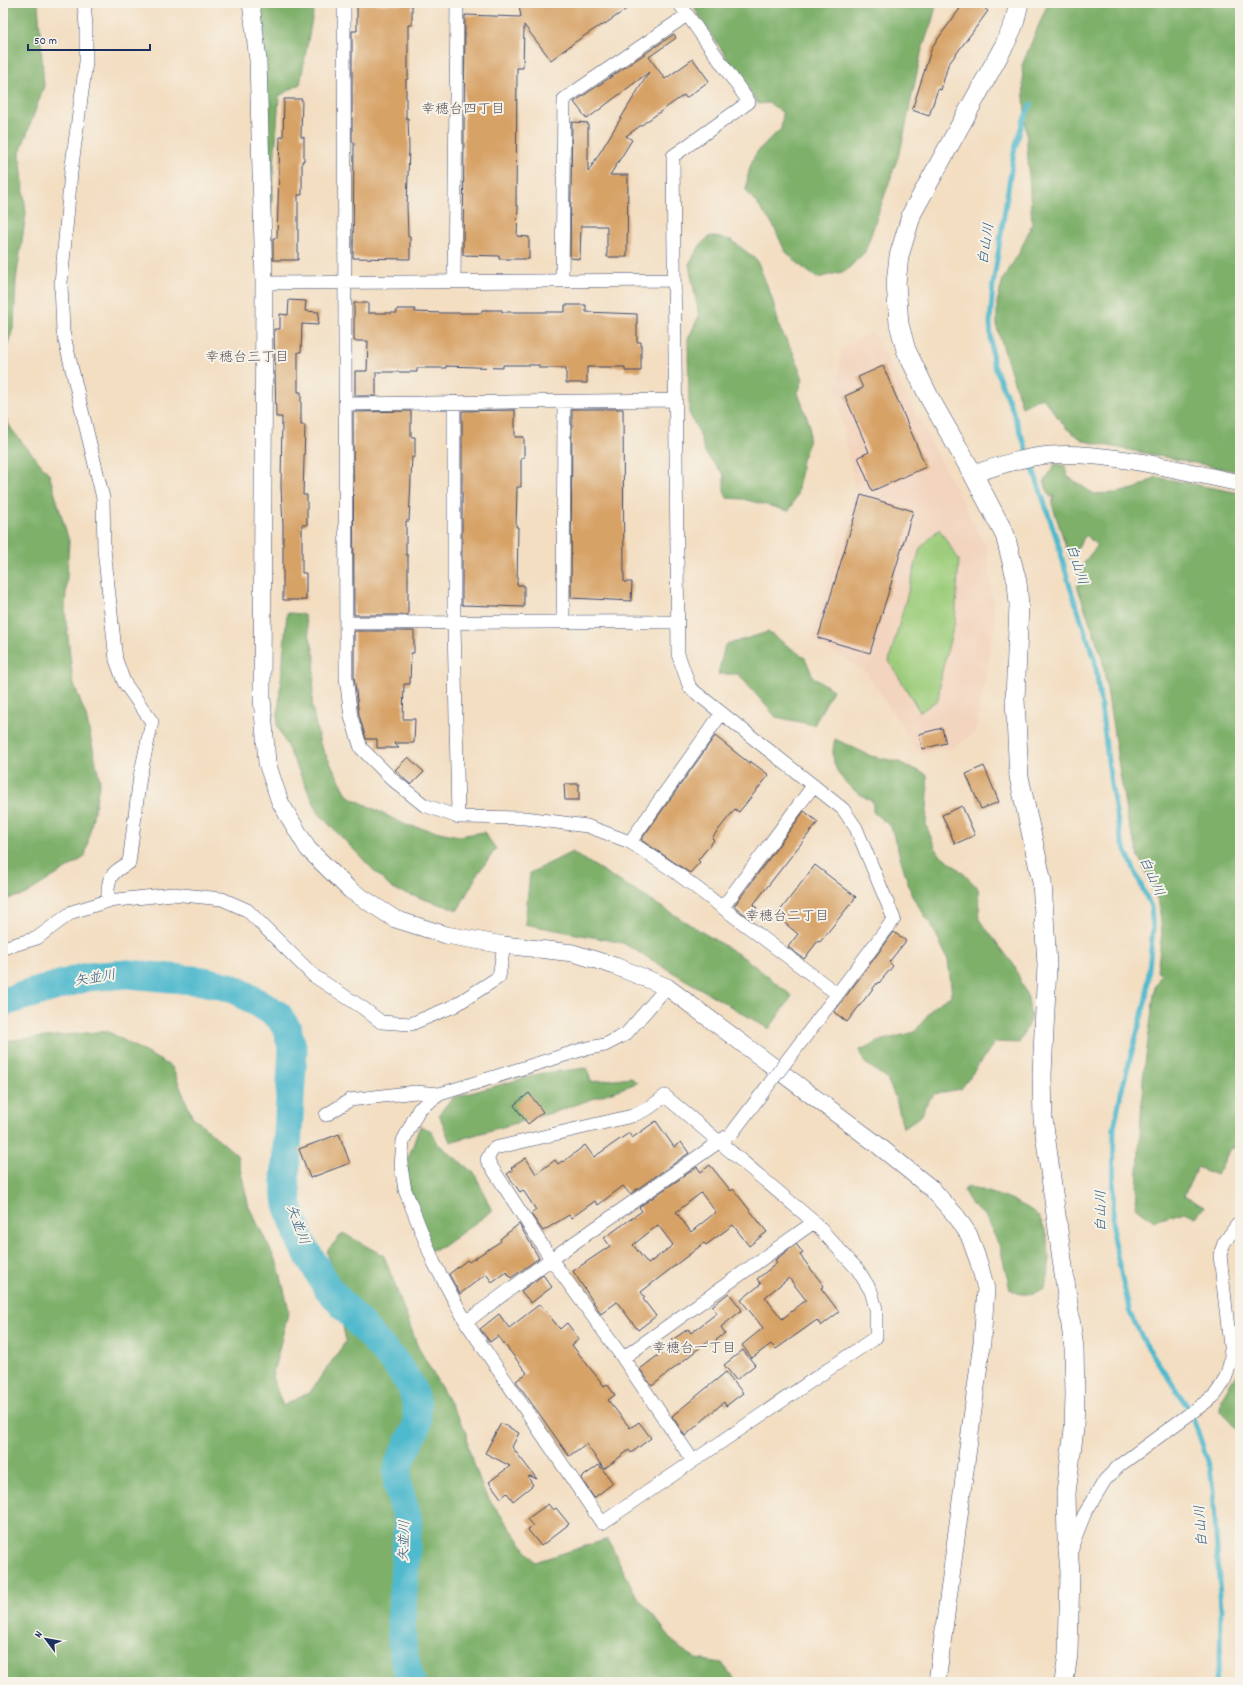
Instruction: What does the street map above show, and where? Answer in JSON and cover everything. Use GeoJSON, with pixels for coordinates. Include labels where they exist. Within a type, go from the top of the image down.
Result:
{"type":"FeatureCollection","features":[{"type":"Feature","properties":{"kind":"main road"},"geometry":{"type":"LineString","coordinates":[[1019,3],[1014,24],[1005,44],[912,213],[899,256],[896,283],[899,324],[906,350],[930,399],[973,474],[1005,535],[1017,582],[1018,605],[1015,699],[1019,777],[1042,882],[1047,965],[1042,1075],[1043,1119],[1074,1348],[1074,1429],[1066,1493],[1067,1540],[1070,1572],[1068,1654],[1064,1682]]}},
{"type":"Feature","properties":{"kind":"street"},"geometry":{"type":"LineString","coordinates":[[84,3],[86,26],[86,62],[71,172],[64,245],[61,283],[63,332],[103,498],[104,549],[116,660],[124,682],[152,722],[140,776],[129,863],[116,869],[107,885],[108,901]]}},
{"type":"Feature","properties":{"kind":"street"},"geometry":{"type":"LineString","coordinates":[[251,3],[258,60],[264,283],[262,698],[267,763],[280,802],[308,849],[350,890],[395,920],[446,934],[504,945],[572,953],[615,966],[667,987],[874,1142],[932,1189],[957,1217],[969,1235],[986,1289],[982,1342],[937,1682]]}},
{"type":"Feature","properties":{"kind":"street"},"geometry":{"type":"LineString","coordinates":[[344,3],[346,677],[351,717],[361,748],[393,780],[424,805],[458,817],[525,818],[587,826],[630,842],[674,871],[836,993]]}},
{"type":"Feature","properties":{"kind":"street"},"geometry":{"type":"LineString","coordinates":[[454,281],[456,3]]}},
{"type":"Feature","properties":{"kind":"street"},"geometry":{"type":"LineString","coordinates":[[466,1322],[551,1260],[732,1133],[836,993],[894,919],[856,828],[843,809],[690,688],[678,654],[674,400],[673,156],[749,102],[679,3]]}},
{"type":"Feature","properties":{"kind":"street"},"geometry":{"type":"LineString","coordinates":[[562,280],[564,99],[687,15]]}},
{"type":"Feature","properties":{"kind":"street"},"geometry":{"type":"LineString","coordinates":[[264,283],[346,281],[673,280]]}},
{"type":"Feature","properties":{"kind":"street"},"geometry":{"type":"LineString","coordinates":[[346,404],[674,400]]}},
{"type":"Feature","properties":{"kind":"street"},"geometry":{"type":"LineString","coordinates":[[454,402],[454,623],[458,817]]}},
{"type":"Feature","properties":{"kind":"street"},"geometry":{"type":"LineString","coordinates":[[563,621],[564,402]]}},
{"type":"Feature","properties":{"kind":"street"},"geometry":{"type":"LineString","coordinates":[[973,474],[1002,465],[1050,455],[1094,456],[1142,463],[1240,483]]}},
{"type":"Feature","properties":{"kind":"street"},"geometry":{"type":"LineString","coordinates":[[346,623],[563,621],[677,622]]}},
{"type":"Feature","properties":{"kind":"street"},"geometry":{"type":"LineString","coordinates":[[630,842],[721,714]]}},
{"type":"Feature","properties":{"kind":"street"},"geometry":{"type":"LineString","coordinates":[[722,907],[813,786]]}},
{"type":"Feature","properties":{"kind":"street"},"geometry":{"type":"LineString","coordinates":[[3,948],[38,938],[72,912],[108,901],[173,894],[222,899],[247,910],[314,976],[363,1008],[381,1022],[411,1024],[454,1006],[499,977],[504,945]]}},
{"type":"Feature","properties":{"kind":"street"},"geometry":{"type":"LineString","coordinates":[[667,987],[626,1034],[605,1045],[584,1049],[440,1094],[419,1109],[403,1141],[401,1166],[405,1190],[434,1263],[466,1322],[602,1524],[876,1337],[876,1309],[871,1291],[858,1270],[814,1222],[665,1096],[650,1108],[632,1116],[495,1148],[491,1152],[487,1160],[551,1260],[623,1358],[693,1461]]}},
{"type":"Feature","properties":{"kind":"street"},"geometry":{"type":"LineString","coordinates":[[326,1115],[350,1100],[415,1092],[440,1094]]}},
{"type":"Feature","properties":{"kind":"street"},"geometry":{"type":"LineString","coordinates":[[623,1358],[814,1222]]}},
{"type":"Feature","properties":{"kind":"street"},"geometry":{"type":"LineString","coordinates":[[1070,1572],[1073,1544],[1084,1515],[1105,1480],[1120,1465],[1214,1396],[1222,1386],[1229,1371],[1231,1355],[1220,1255],[1224,1243],[1237,1225],[1240,1225]]}},
{"type":"Feature","properties":{"kind":"shaded area"},"geometry":{"type":"Polygon","coordinates":[[[872,331],[987,548],[995,623],[975,732],[953,748],[919,754],[866,671],[812,641],[855,488],[836,393],[841,350],[872,331]]]}},
{"type":"Feature","properties":{"kind":"green space"},"geometry":{"type":"Polygon","coordinates":[[[3,3],[38,3],[44,86],[20,153],[26,214],[16,280],[14,326],[3,358],[3,3]]]}},
{"type":"Feature","properties":{"kind":"green space"},"geometry":{"type":"Polygon","coordinates":[[[254,3],[315,3],[300,84],[279,96],[270,227],[254,3]]]}},
{"type":"Feature","properties":{"kind":"green space"},"geometry":{"type":"Polygon","coordinates":[[[694,3],[937,3],[922,49],[901,148],[865,252],[846,271],[817,278],[802,267],[785,251],[773,225],[746,190],[752,161],[765,143],[781,129],[783,113],[769,103],[758,104],[697,13],[694,3]]]}},
{"type":"Feature","properties":{"kind":"green space"},"geometry":{"type":"Polygon","coordinates":[[[1048,3],[1240,3],[1240,472],[1084,441],[1067,429],[1042,397],[1022,407],[997,328],[997,302],[1003,279],[1019,253],[1032,224],[1022,65],[1048,3]]]}},
{"type":"Feature","properties":{"kind":"green space"},"geometry":{"type":"Polygon","coordinates":[[[710,236],[731,240],[757,260],[772,298],[780,329],[793,352],[803,379],[798,393],[810,426],[808,445],[802,460],[797,495],[789,511],[743,499],[727,498],[724,491],[724,475],[705,453],[699,432],[689,413],[688,339],[699,316],[689,264],[701,244],[710,236]]]}},
{"type":"Feature","properties":{"kind":"green space"},"geometry":{"type":"Polygon","coordinates":[[[3,413],[12,430],[49,474],[69,541],[65,610],[73,682],[86,716],[100,781],[85,857],[24,895],[3,900],[3,413]]]}},
{"type":"Feature","properties":{"kind":"green space"},"geometry":{"type":"Polygon","coordinates":[[[1055,464],[1065,466],[1067,476],[1094,494],[1117,493],[1137,488],[1156,477],[1240,493],[1240,1149],[1230,1148],[1221,1169],[1216,1175],[1197,1167],[1184,1196],[1204,1207],[1196,1217],[1185,1212],[1154,1221],[1136,1207],[1143,1079],[1155,987],[1161,974],[1157,972],[1162,933],[1159,904],[1139,857],[1127,818],[1102,657],[1077,586],[1085,561],[1097,546],[1086,535],[1070,559],[1052,504],[1054,496],[1050,497],[1044,482],[1055,464]]]}},
{"type":"Feature","properties":{"kind":"green space"},"geometry":{"type":"Polygon","coordinates":[[[939,529],[959,560],[955,621],[942,671],[938,700],[920,712],[889,661],[920,548],[939,529]]]}},
{"type":"Feature","properties":{"kind":"green space"},"geometry":{"type":"Polygon","coordinates":[[[287,613],[304,614],[315,657],[312,706],[320,744],[348,796],[406,825],[459,836],[484,832],[496,849],[478,873],[458,910],[392,889],[319,814],[277,725],[287,613]]]}},
{"type":"Feature","properties":{"kind":"green space"},"geometry":{"type":"Polygon","coordinates":[[[768,632],[805,658],[813,677],[833,690],[814,725],[776,717],[738,674],[718,674],[725,645],[768,632]]]}},
{"type":"Feature","properties":{"kind":"green space"},"geometry":{"type":"Polygon","coordinates":[[[835,739],[871,756],[899,762],[927,775],[928,794],[926,825],[937,852],[961,871],[978,888],[980,921],[1014,965],[1028,998],[1031,1018],[1019,1043],[995,1042],[961,1089],[934,1094],[925,1106],[922,1115],[903,1128],[896,1099],[887,1079],[864,1062],[860,1050],[883,1040],[915,1032],[934,1006],[952,995],[948,960],[933,928],[912,896],[891,827],[873,812],[873,802],[855,791],[847,784],[836,769],[833,760],[835,739]]]}},
{"type":"Feature","properties":{"kind":"green space"},"geometry":{"type":"Polygon","coordinates":[[[572,852],[746,959],[792,996],[769,1029],[623,943],[525,924],[530,873],[572,852]]]}},
{"type":"Feature","properties":{"kind":"green space"},"geometry":{"type":"Polygon","coordinates":[[[107,1031],[172,1067],[192,1116],[237,1155],[249,1207],[278,1265],[289,1310],[272,1377],[283,1406],[310,1392],[346,1341],[327,1251],[343,1233],[384,1256],[418,1347],[467,1433],[468,1447],[484,1492],[535,1562],[608,1539],[633,1590],[678,1647],[697,1659],[722,1663],[737,1682],[3,1682],[3,1041],[107,1031]]]}},
{"type":"Feature","properties":{"kind":"green space"},"geometry":{"type":"Polygon","coordinates":[[[587,1068],[591,1082],[631,1077],[637,1083],[558,1111],[450,1142],[439,1114],[452,1098],[543,1073],[587,1068]]]}},
{"type":"Feature","properties":{"kind":"green space"},"geometry":{"type":"Polygon","coordinates":[[[420,1126],[432,1131],[438,1144],[475,1174],[492,1211],[442,1247],[427,1251],[397,1189],[420,1126]]]}},
{"type":"Feature","properties":{"kind":"green space"},"geometry":{"type":"Polygon","coordinates":[[[967,1186],[1015,1202],[1024,1206],[1038,1216],[1044,1228],[1049,1254],[1048,1276],[1043,1290],[1022,1294],[1010,1289],[1000,1247],[985,1216],[972,1205],[964,1191],[967,1186]]]}},
{"type":"Feature","properties":{"kind":"green space"},"geometry":{"type":"Polygon","coordinates":[[[1240,1368],[1240,1436],[1238,1430],[1220,1412],[1221,1399],[1240,1368]]]}},
{"type":"Feature","properties":{"kind":"building"},"geometry":{"type":"Polygon","coordinates":[[[357,3],[412,5],[412,25],[408,25],[408,79],[406,79],[406,118],[408,118],[409,148],[407,205],[408,237],[410,237],[410,259],[353,258],[354,142],[352,142],[352,31],[357,31],[357,3]]]}},
{"type":"Feature","properties":{"kind":"building"},"geometry":{"type":"Polygon","coordinates":[[[532,3],[635,3],[602,26],[601,25],[575,42],[551,60],[524,25],[523,68],[517,68],[516,206],[518,206],[517,236],[529,237],[529,259],[499,259],[499,256],[463,255],[465,15],[521,17],[519,5],[532,3]]]}},
{"type":"Feature","properties":{"kind":"building"},"geometry":{"type":"Polygon","coordinates":[[[964,3],[977,3],[988,11],[948,65],[941,90],[938,89],[929,116],[912,110],[932,47],[964,3]]]}},
{"type":"Feature","properties":{"kind":"building"},"geometry":{"type":"Polygon","coordinates":[[[674,34],[676,38],[649,57],[665,79],[693,59],[709,81],[686,98],[684,95],[626,136],[632,140],[610,175],[628,175],[627,257],[607,257],[607,226],[581,226],[580,259],[570,258],[572,122],[588,123],[588,172],[649,72],[587,119],[574,102],[674,34]]]}},
{"type":"Feature","properties":{"kind":"building"},"geometry":{"type":"Polygon","coordinates":[[[284,99],[302,99],[301,137],[304,137],[304,161],[302,161],[302,195],[298,195],[298,260],[273,260],[273,238],[277,238],[280,137],[283,137],[284,99]]]}},
{"type":"Feature","properties":{"kind":"building"},"geometry":{"type":"Polygon","coordinates":[[[289,300],[306,301],[305,311],[319,312],[318,325],[302,324],[301,352],[298,352],[298,392],[301,392],[301,425],[305,425],[303,495],[307,495],[307,525],[302,525],[302,573],[306,573],[306,600],[283,600],[283,525],[281,487],[282,417],[276,417],[274,329],[280,329],[280,314],[288,315],[289,300]]]}},
{"type":"Feature","properties":{"kind":"building"},"geometry":{"type":"Polygon","coordinates":[[[354,303],[368,303],[368,313],[397,313],[397,309],[415,309],[415,312],[443,313],[482,313],[482,310],[502,310],[502,312],[565,312],[565,305],[586,305],[586,312],[637,314],[637,342],[641,342],[641,371],[625,371],[625,367],[587,367],[587,383],[566,383],[566,368],[539,368],[539,365],[503,365],[503,368],[446,366],[446,368],[417,368],[417,372],[376,372],[376,396],[355,396],[355,371],[367,371],[368,341],[354,341],[354,303]]]}},
{"type":"Feature","properties":{"kind":"building"},"geometry":{"type":"Polygon","coordinates":[[[883,366],[926,467],[872,491],[858,457],[869,452],[845,396],[863,388],[858,377],[883,366]]]}},
{"type":"Feature","properties":{"kind":"building"},"geometry":{"type":"Polygon","coordinates":[[[572,409],[623,409],[624,582],[632,582],[631,601],[571,598],[572,409]]]}},
{"type":"Feature","properties":{"kind":"building"},"geometry":{"type":"Polygon","coordinates":[[[515,410],[515,437],[524,437],[524,458],[521,458],[521,487],[517,487],[516,527],[518,527],[517,585],[524,585],[524,607],[462,605],[462,411],[515,410]]]}},
{"type":"Feature","properties":{"kind":"building"},"geometry":{"type":"Polygon","coordinates":[[[411,411],[411,437],[415,437],[415,457],[412,457],[409,521],[406,521],[406,555],[408,555],[408,615],[354,615],[353,412],[411,411]]]}},
{"type":"Feature","properties":{"kind":"building"},"geometry":{"type":"Polygon","coordinates":[[[861,495],[913,511],[870,653],[818,638],[861,495]]]}},
{"type":"Feature","properties":{"kind":"building"},"geometry":{"type":"Polygon","coordinates":[[[354,631],[414,631],[414,653],[411,653],[410,684],[404,684],[403,719],[415,719],[414,743],[394,743],[399,748],[377,748],[377,739],[366,739],[359,715],[354,676],[354,631]]]}},
{"type":"Feature","properties":{"kind":"building"},"geometry":{"type":"Polygon","coordinates":[[[942,728],[946,743],[922,749],[919,734],[942,728]]]}},
{"type":"Feature","properties":{"kind":"building"},"geometry":{"type":"Polygon","coordinates":[[[715,736],[749,763],[750,761],[769,775],[739,812],[735,809],[712,838],[714,840],[698,860],[700,862],[690,873],[641,840],[715,736]]]}},
{"type":"Feature","properties":{"kind":"building"},"geometry":{"type":"Polygon","coordinates":[[[408,757],[424,772],[411,785],[395,770],[408,757]]]}},
{"type":"Feature","properties":{"kind":"building"},"geometry":{"type":"Polygon","coordinates":[[[984,766],[999,802],[981,809],[966,774],[984,766]]]}},
{"type":"Feature","properties":{"kind":"building"},"geometry":{"type":"Polygon","coordinates":[[[564,784],[579,784],[579,800],[565,800],[564,784]]]}},
{"type":"Feature","properties":{"kind":"building"},"geometry":{"type":"Polygon","coordinates":[[[962,806],[975,835],[955,844],[942,815],[962,806]]]}},
{"type":"Feature","properties":{"kind":"building"},"geometry":{"type":"Polygon","coordinates":[[[804,811],[818,822],[753,905],[757,908],[749,918],[734,906],[804,811]]]}},
{"type":"Feature","properties":{"kind":"building"},"geometry":{"type":"Polygon","coordinates":[[[815,865],[856,897],[820,942],[818,941],[804,959],[788,947],[798,934],[776,916],[815,865]]]}},
{"type":"Feature","properties":{"kind":"building"},"geometry":{"type":"Polygon","coordinates":[[[894,932],[906,941],[889,962],[893,966],[879,983],[878,982],[847,1022],[834,1012],[894,932]]]}},
{"type":"Feature","properties":{"kind":"building"},"geometry":{"type":"Polygon","coordinates":[[[529,1093],[543,1112],[528,1124],[514,1105],[529,1093]]]}},
{"type":"Feature","properties":{"kind":"building"},"geometry":{"type":"Polygon","coordinates":[[[656,1121],[674,1147],[681,1142],[689,1153],[630,1194],[623,1186],[598,1205],[595,1201],[571,1218],[569,1215],[543,1231],[531,1214],[536,1210],[523,1190],[520,1192],[507,1174],[513,1170],[511,1168],[526,1158],[536,1174],[555,1160],[558,1164],[562,1161],[563,1162],[585,1145],[594,1157],[629,1133],[632,1138],[656,1121]]]}},
{"type":"Feature","properties":{"kind":"building"},"geometry":{"type":"Polygon","coordinates":[[[339,1134],[350,1163],[310,1178],[299,1149],[339,1134]]]}},
{"type":"Feature","properties":{"kind":"building"},"geometry":{"type":"Polygon","coordinates":[[[710,1165],[731,1191],[733,1189],[767,1232],[749,1246],[733,1225],[706,1245],[704,1243],[641,1292],[645,1297],[643,1299],[656,1316],[638,1330],[617,1302],[601,1314],[573,1271],[610,1246],[604,1238],[642,1211],[639,1207],[697,1167],[701,1172],[710,1165]],[[701,1193],[676,1212],[691,1232],[716,1212],[701,1193]],[[658,1225],[633,1245],[648,1264],[673,1245],[658,1225]]]}},
{"type":"Feature","properties":{"kind":"building"},"geometry":{"type":"Polygon","coordinates":[[[519,1224],[539,1258],[511,1278],[506,1272],[492,1282],[486,1274],[460,1294],[449,1274],[467,1260],[469,1262],[501,1241],[500,1239],[519,1224]]]}},
{"type":"Feature","properties":{"kind":"building"},"geometry":{"type":"Polygon","coordinates":[[[796,1244],[803,1253],[800,1255],[824,1286],[821,1288],[839,1312],[821,1326],[817,1320],[776,1349],[771,1344],[752,1358],[742,1345],[763,1328],[741,1300],[761,1284],[757,1279],[777,1263],[775,1260],[796,1244]],[[789,1278],[765,1297],[782,1319],[806,1300],[789,1278]]]}},
{"type":"Feature","properties":{"kind":"building"},"geometry":{"type":"Polygon","coordinates":[[[543,1275],[552,1287],[531,1303],[521,1291],[543,1275]]]}},
{"type":"Feature","properties":{"kind":"building"},"geometry":{"type":"Polygon","coordinates":[[[729,1293],[742,1310],[721,1327],[725,1333],[710,1345],[708,1341],[652,1386],[640,1369],[674,1343],[672,1340],[688,1329],[691,1333],[717,1313],[712,1306],[729,1293]]]}},
{"type":"Feature","properties":{"kind":"building"},"geometry":{"type":"Polygon","coordinates":[[[540,1304],[560,1329],[567,1323],[579,1339],[572,1345],[604,1386],[607,1384],[615,1395],[608,1400],[630,1428],[639,1422],[651,1438],[631,1453],[629,1450],[604,1469],[586,1444],[569,1456],[516,1381],[527,1373],[498,1336],[490,1342],[480,1329],[499,1314],[509,1328],[540,1304]]]}},
{"type":"Feature","properties":{"kind":"building"},"geometry":{"type":"Polygon","coordinates":[[[743,1350],[755,1365],[736,1380],[724,1365],[743,1350]]]}},
{"type":"Feature","properties":{"kind":"building"},"geometry":{"type":"Polygon","coordinates":[[[726,1372],[743,1393],[726,1406],[724,1402],[685,1436],[672,1416],[726,1372]]]}},
{"type":"Feature","properties":{"kind":"building"},"geometry":{"type":"Polygon","coordinates":[[[501,1423],[519,1433],[512,1447],[537,1479],[530,1476],[528,1477],[533,1485],[513,1501],[507,1493],[501,1498],[489,1482],[510,1466],[485,1453],[501,1423]]]}},
{"type":"Feature","properties":{"kind":"building"},"geometry":{"type":"Polygon","coordinates":[[[599,1465],[613,1483],[594,1498],[581,1478],[599,1465]]]}},
{"type":"Feature","properties":{"kind":"building"},"geometry":{"type":"Polygon","coordinates":[[[548,1504],[553,1510],[556,1508],[569,1524],[541,1546],[528,1530],[533,1526],[527,1519],[548,1504]]]}},
{"type":"Feature","properties":{"kind":"waterway","name":"白山川"},"geometry":{"type":"LineString","coordinates":[[1031,104],[1023,121],[1014,152],[993,285],[990,323],[993,363],[1012,409],[1029,457],[1057,540],[1070,587],[1095,660],[1111,784],[1121,840],[1151,907],[1153,929],[1146,999],[1121,1093],[1114,1128],[1113,1237],[1130,1313],[1145,1343],[1191,1412],[1210,1467],[1213,1490],[1221,1608],[1220,1662],[1215,1682]]}},
{"type":"Feature","properties":{"kind":"waterway","name":"矢並川"},"geometry":{"type":"LineString","coordinates":[[3,1002],[87,977],[128,974],[203,981],[229,987],[241,993],[278,1015],[287,1029],[293,1050],[285,1181],[288,1205],[301,1242],[327,1287],[397,1365],[411,1386],[417,1405],[417,1426],[399,1463],[397,1474],[398,1487],[408,1520],[401,1624],[403,1653],[411,1682]]}},
{"type":"Feature","properties":{"kind":"district","name":"幸穂台四丁目"},"geometry":{"type":"Point","coordinates":[463,110]}},
{"type":"Feature","properties":{"kind":"district","name":"幸穂台三丁目"},"geometry":{"type":"Point","coordinates":[247,358]}},
{"type":"Feature","properties":{"kind":"district","name":"幸穂台二丁目"},"geometry":{"type":"Point","coordinates":[787,917]}},
{"type":"Feature","properties":{"kind":"district","name":"幸穂台一丁目"},"geometry":{"type":"Point","coordinates":[694,1349]}}]}
